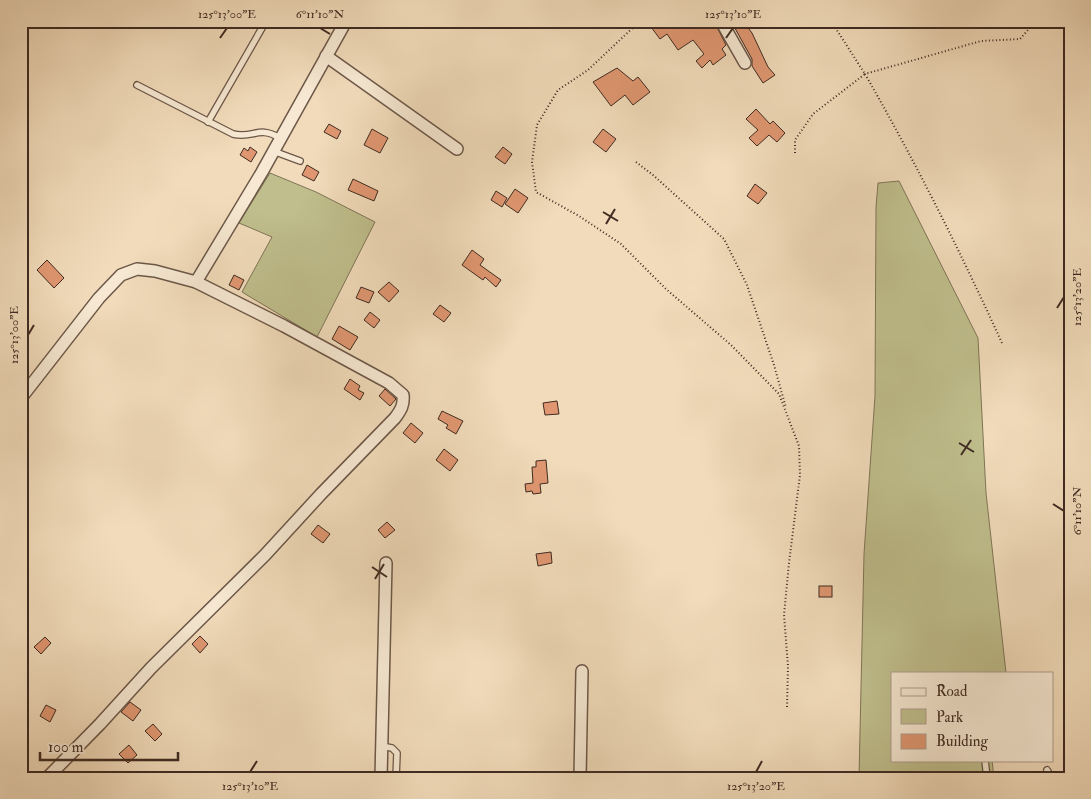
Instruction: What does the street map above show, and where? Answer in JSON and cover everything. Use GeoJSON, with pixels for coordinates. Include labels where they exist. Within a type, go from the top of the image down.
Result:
{"type":"FeatureCollection","features":[{"type":"Feature","properties":{"kind":"street"},"geometry":{"type":"LineString","coordinates":[[196,282],[346,21]]}},
{"type":"Feature","properties":{"kind":"street"},"geometry":{"type":"LineString","coordinates":[[721,21],[744,63]]}},
{"type":"Feature","properties":{"kind":"street"},"geometry":{"type":"LineString","coordinates":[[326,56],[457,149]]}},
{"type":"Feature","properties":{"kind":"street"},"geometry":{"type":"LineString","coordinates":[[21,398],[99,298],[121,275],[136,269],[146,269],[196,282],[292,330],[389,383],[403,395],[403,406],[395,418],[265,555],[152,668],[47,778]]}},
{"type":"Feature","properties":{"kind":"street"},"geometry":{"type":"LineString","coordinates":[[381,778],[386,563]]}},
{"type":"Feature","properties":{"kind":"street"},"geometry":{"type":"LineString","coordinates":[[580,778],[582,671]]}},
{"type":"Feature","properties":{"kind":"lane"},"geometry":{"type":"LineString","coordinates":[[208,122],[266,21]]}},
{"type":"Feature","properties":{"kind":"lane"},"geometry":{"type":"LineString","coordinates":[[136,85],[233,134],[245,135],[265,131],[280,138]]}},
{"type":"Feature","properties":{"kind":"lane"},"geometry":{"type":"LineString","coordinates":[[273,151],[300,161]]}},
{"type":"Feature","properties":{"kind":"lane"},"geometry":{"type":"LineString","coordinates":[[381,746],[392,748],[396,753],[396,778]]}},
{"type":"Feature","properties":{"kind":"lane"},"geometry":{"type":"LineString","coordinates":[[985,762],[987,778]]}},
{"type":"Feature","properties":{"kind":"lane"},"geometry":{"type":"LineString","coordinates":[[1047,770],[1052,778]]}},
{"type":"Feature","properties":{"kind":"path"},"geometry":{"type":"LineString","coordinates":[[640,21],[588,70],[558,90],[537,125],[532,162],[536,192],[579,216],[621,244],[666,289],[758,370],[779,394],[799,446],[800,475],[784,615],[788,666],[787,708]]}},
{"type":"Feature","properties":{"kind":"path"},"geometry":{"type":"LineString","coordinates":[[831,21],[865,74],[903,140],[1002,342]]}},
{"type":"Feature","properties":{"kind":"path"},"geometry":{"type":"LineString","coordinates":[[795,153],[795,140],[813,114],[865,74],[982,41],[1020,39],[1036,21]]}},
{"type":"Feature","properties":{"kind":"path"},"geometry":{"type":"LineString","coordinates":[[636,162],[654,175],[724,239],[747,285],[774,364],[789,418]]}},
{"type":"Feature","properties":{"kind":"green space"},"geometry":{"type":"Polygon","coordinates":[[[270,173],[316,192],[375,222],[317,337],[242,292],[272,237],[239,223],[270,173]]]}},
{"type":"Feature","properties":{"kind":"green space"},"geometry":{"type":"Polygon","coordinates":[[[899,181],[978,338],[986,493],[1006,672],[891,672],[891,762],[992,762],[994,778],[859,778],[864,554],[875,396],[876,207],[878,183],[899,181]]]}},
{"type":"Feature","properties":{"kind":"building"},"geometry":{"type":"Polygon","coordinates":[[[658,21],[714,21],[726,45],[722,49],[726,55],[713,65],[710,60],[702,68],[696,61],[704,54],[693,40],[678,50],[667,34],[660,39],[651,27],[658,21]]]}},
{"type":"Feature","properties":{"kind":"building"},"geometry":{"type":"Polygon","coordinates":[[[731,21],[743,21],[752,33],[768,67],[775,75],[763,83],[752,66],[752,59],[731,21]]]}},
{"type":"Feature","properties":{"kind":"building"},"geometry":{"type":"Polygon","coordinates":[[[617,68],[633,81],[638,77],[650,92],[633,105],[625,95],[611,106],[593,82],[617,68]]]}},
{"type":"Feature","properties":{"kind":"building"},"geometry":{"type":"Polygon","coordinates":[[[756,109],[770,124],[773,121],[785,133],[777,142],[769,135],[757,146],[749,138],[758,130],[746,119],[756,109]]]}},
{"type":"Feature","properties":{"kind":"building"},"geometry":{"type":"Polygon","coordinates":[[[329,124],[341,131],[337,139],[324,132],[329,124]]]}},
{"type":"Feature","properties":{"kind":"building"},"geometry":{"type":"Polygon","coordinates":[[[372,129],[388,138],[380,153],[364,145],[372,129]]]}},
{"type":"Feature","properties":{"kind":"building"},"geometry":{"type":"Polygon","coordinates":[[[603,129],[616,139],[606,152],[593,142],[603,129]]]}},
{"type":"Feature","properties":{"kind":"building"},"geometry":{"type":"Polygon","coordinates":[[[250,147],[257,152],[251,162],[240,155],[244,148],[248,151],[250,147]]]}},
{"type":"Feature","properties":{"kind":"building"},"geometry":{"type":"Polygon","coordinates":[[[503,147],[512,154],[505,164],[495,157],[503,147]]]}},
{"type":"Feature","properties":{"kind":"building"},"geometry":{"type":"Polygon","coordinates":[[[307,165],[319,172],[314,181],[302,175],[307,165]]]}},
{"type":"Feature","properties":{"kind":"building"},"geometry":{"type":"Polygon","coordinates":[[[353,179],[378,191],[374,201],[348,190],[353,179]]]}},
{"type":"Feature","properties":{"kind":"building"},"geometry":{"type":"Polygon","coordinates":[[[755,184],[767,193],[758,204],[747,196],[755,184]]]}},
{"type":"Feature","properties":{"kind":"building"},"geometry":{"type":"Polygon","coordinates":[[[515,189],[528,198],[518,213],[505,204],[515,189]]]}},
{"type":"Feature","properties":{"kind":"building"},"geometry":{"type":"Polygon","coordinates":[[[496,191],[507,198],[502,207],[491,200],[496,191]]]}},
{"type":"Feature","properties":{"kind":"building"},"geometry":{"type":"Polygon","coordinates":[[[472,250],[484,259],[480,265],[501,280],[496,287],[485,277],[483,280],[462,265],[472,250]]]}},
{"type":"Feature","properties":{"kind":"building"},"geometry":{"type":"Polygon","coordinates":[[[47,260],[64,278],[54,288],[37,270],[47,260]]]}},
{"type":"Feature","properties":{"kind":"building"},"geometry":{"type":"Polygon","coordinates":[[[234,275],[244,280],[239,290],[229,285],[234,275]]]}},
{"type":"Feature","properties":{"kind":"building"},"geometry":{"type":"Polygon","coordinates":[[[389,282],[399,291],[389,302],[378,292],[389,282]]]}},
{"type":"Feature","properties":{"kind":"building"},"geometry":{"type":"Polygon","coordinates":[[[361,287],[374,292],[369,303],[356,298],[361,287]]]}},
{"type":"Feature","properties":{"kind":"building"},"geometry":{"type":"Polygon","coordinates":[[[440,305],[451,313],[444,322],[433,314],[440,305]]]}},
{"type":"Feature","properties":{"kind":"building"},"geometry":{"type":"Polygon","coordinates":[[[370,312],[380,320],[374,328],[364,320],[370,312]]]}},
{"type":"Feature","properties":{"kind":"building"},"geometry":{"type":"Polygon","coordinates":[[[339,326],[358,337],[350,350],[332,339],[339,326]]]}},
{"type":"Feature","properties":{"kind":"building"},"geometry":{"type":"Polygon","coordinates":[[[350,379],[360,386],[358,390],[364,393],[360,400],[344,389],[350,379]]]}},
{"type":"Feature","properties":{"kind":"building"},"geometry":{"type":"Polygon","coordinates":[[[385,389],[396,399],[390,406],[379,396],[385,389]]]}},
{"type":"Feature","properties":{"kind":"building"},"geometry":{"type":"Polygon","coordinates":[[[557,401],[559,414],[545,415],[543,403],[557,401]]]}},
{"type":"Feature","properties":{"kind":"building"},"geometry":{"type":"Polygon","coordinates":[[[442,411],[463,421],[456,434],[446,428],[448,425],[438,419],[442,411]]]}},
{"type":"Feature","properties":{"kind":"building"},"geometry":{"type":"Polygon","coordinates":[[[411,423],[423,433],[415,443],[403,433],[411,423]]]}},
{"type":"Feature","properties":{"kind":"building"},"geometry":{"type":"Polygon","coordinates":[[[444,449],[458,460],[450,471],[436,460],[444,449]]]}},
{"type":"Feature","properties":{"kind":"building"},"geometry":{"type":"Polygon","coordinates":[[[546,460],[548,483],[540,484],[541,493],[533,494],[532,491],[526,492],[525,484],[533,483],[532,467],[536,467],[536,461],[546,460]]]}},
{"type":"Feature","properties":{"kind":"building"},"geometry":{"type":"Polygon","coordinates":[[[387,522],[395,530],[385,538],[378,530],[387,522]]]}},
{"type":"Feature","properties":{"kind":"building"},"geometry":{"type":"Polygon","coordinates":[[[318,525],[330,534],[323,543],[311,534],[318,525]]]}},
{"type":"Feature","properties":{"kind":"building"},"geometry":{"type":"Polygon","coordinates":[[[551,552],[552,563],[538,566],[536,554],[551,552]]]}},
{"type":"Feature","properties":{"kind":"building"},"geometry":{"type":"Polygon","coordinates":[[[819,586],[832,586],[832,597],[819,597],[819,586]]]}},
{"type":"Feature","properties":{"kind":"building"},"geometry":{"type":"Polygon","coordinates":[[[200,636],[208,644],[200,653],[192,644],[200,636]]]}},
{"type":"Feature","properties":{"kind":"building"},"geometry":{"type":"Polygon","coordinates":[[[45,637],[51,643],[41,654],[34,647],[45,637]]]}},
{"type":"Feature","properties":{"kind":"building"},"geometry":{"type":"Polygon","coordinates":[[[130,702],[141,710],[133,721],[121,712],[130,702]]]}},
{"type":"Feature","properties":{"kind":"building"},"geometry":{"type":"Polygon","coordinates":[[[46,705],[56,710],[50,722],[40,716],[46,705]]]}},
{"type":"Feature","properties":{"kind":"building"},"geometry":{"type":"Polygon","coordinates":[[[153,724],[162,734],[155,741],[145,731],[153,724]]]}},
{"type":"Feature","properties":{"kind":"building"},"geometry":{"type":"Polygon","coordinates":[[[129,745],[137,755],[128,763],[119,754],[129,745]]]}}]}
